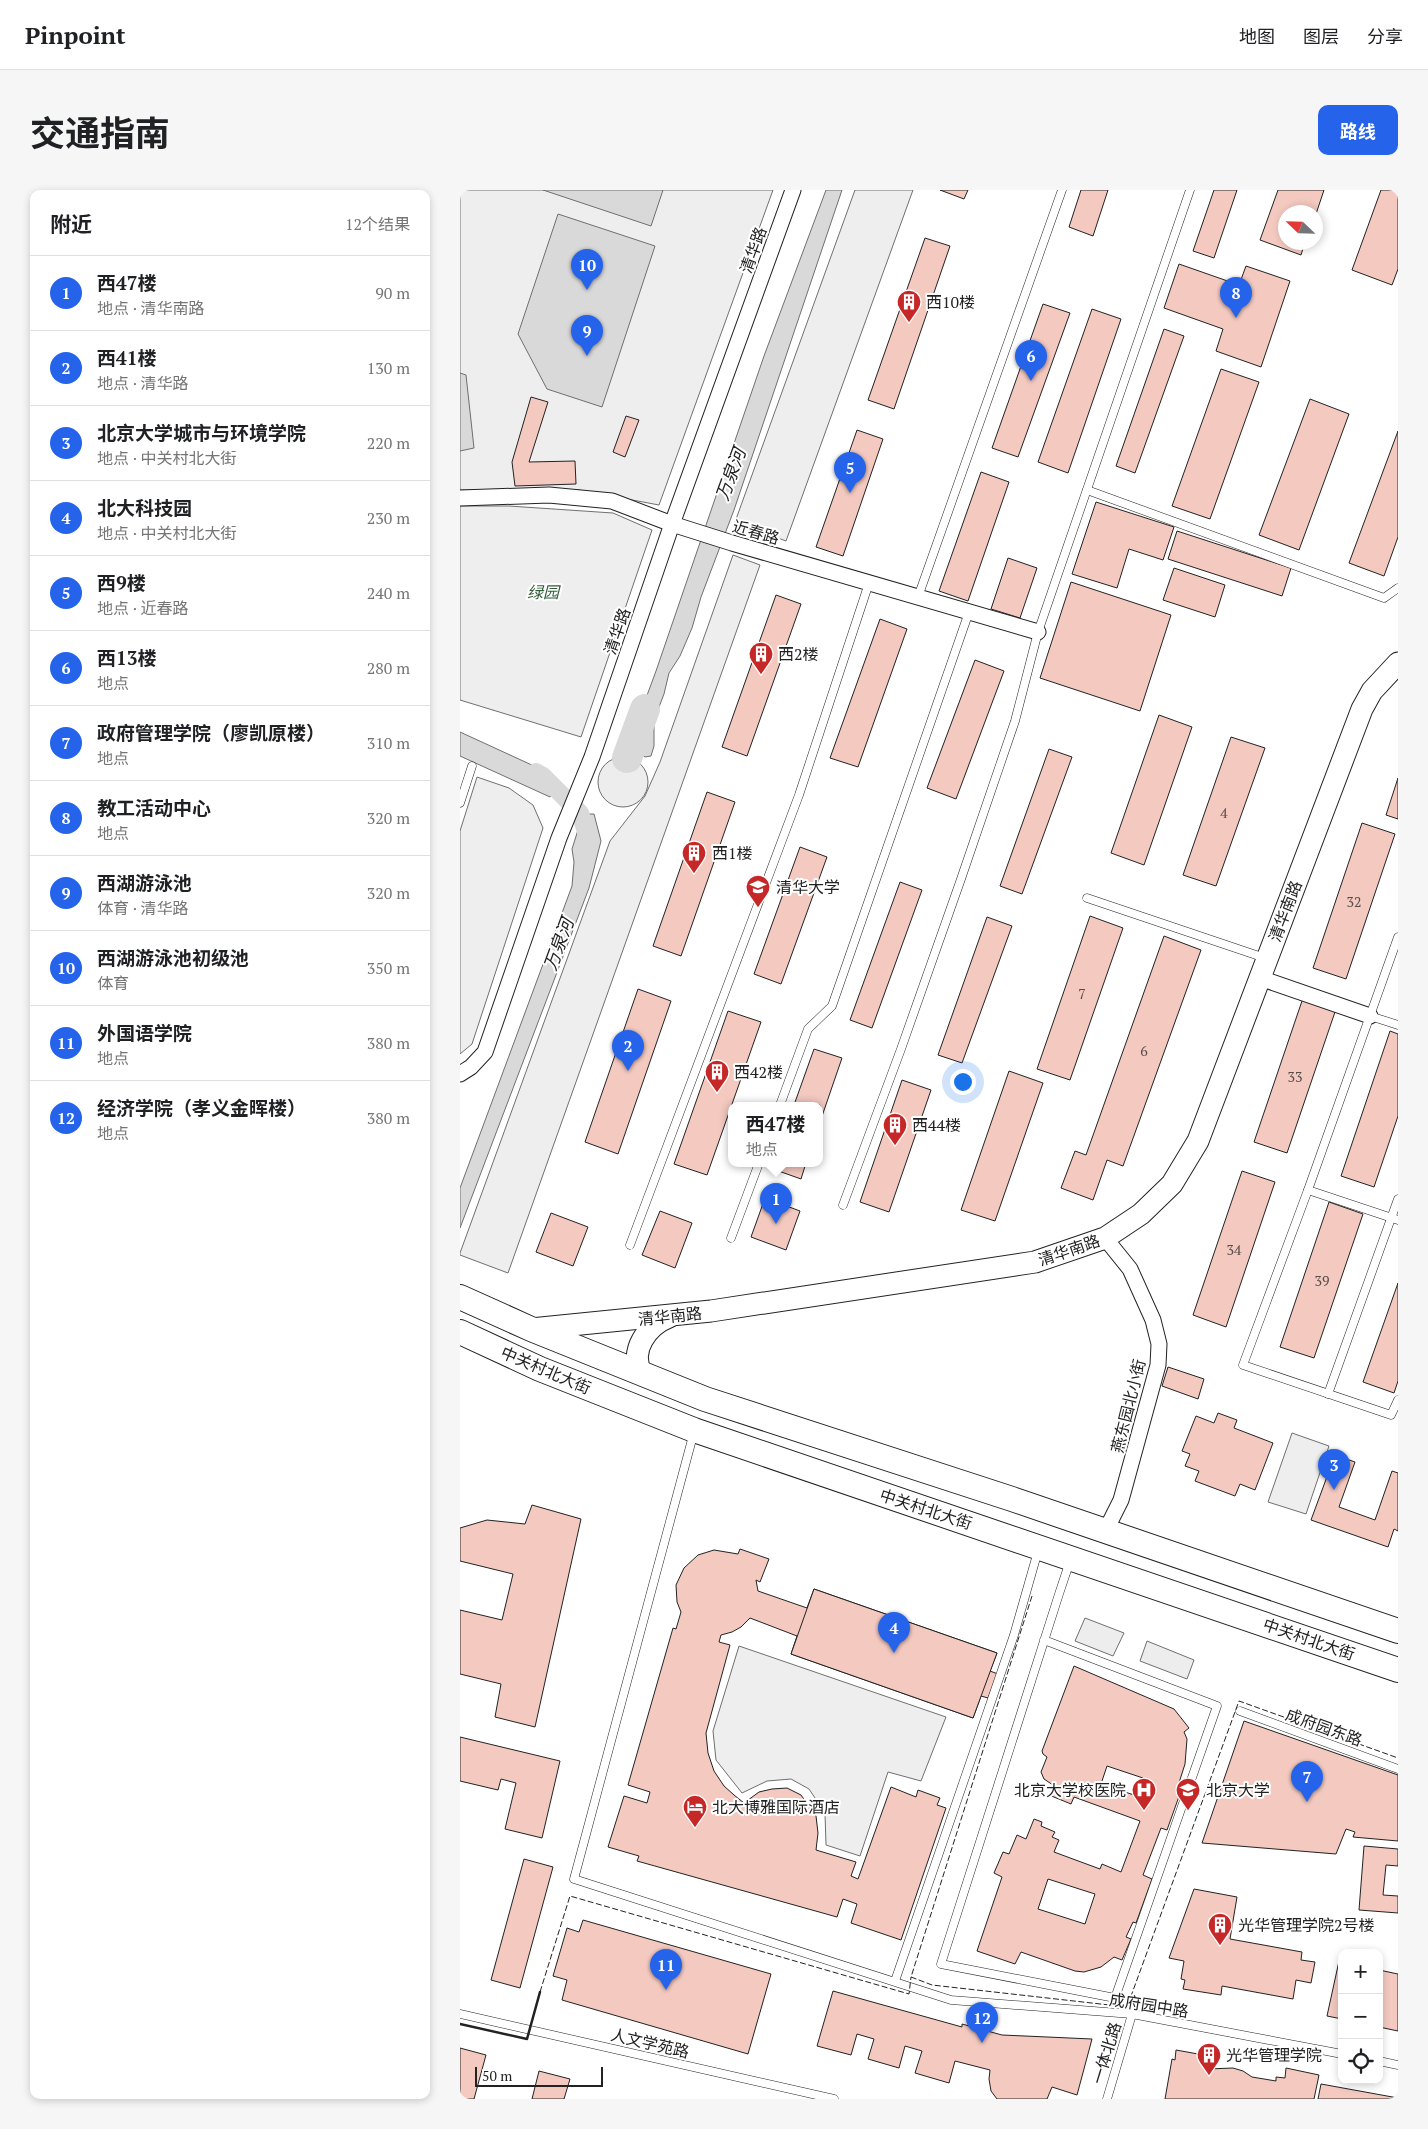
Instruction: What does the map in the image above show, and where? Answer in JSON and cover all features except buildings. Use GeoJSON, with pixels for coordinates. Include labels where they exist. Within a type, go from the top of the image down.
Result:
{"type":"FeatureCollection","features":[{"type":"Feature","properties":{"kind":"main road","name":"中关村北大街"},"geometry":{"type":"LineString","coordinates":[[460,1297],[531,1329],[705,1399],[1398,1631]]}},
{"type":"Feature","properties":{"kind":"main road","name":"中关村北大街"},"geometry":{"type":"LineString","coordinates":[[460,1332],[540,1369],[694,1430],[1398,1670]]}},
{"type":"Feature","properties":{"kind":"street","name":"清华路"},"geometry":{"type":"LineString","coordinates":[[460,1074],[472,1067],[485,1052],[559,838],[592,757],[672,524],[793,190]]}},
{"type":"Feature","properties":{"kind":"street","name":"近春路"},"geometry":{"type":"LineString","coordinates":[[460,498],[549,494],[612,501],[672,524],[732,543],[1038,632]]}},
{"type":"Feature","properties":{"kind":"street","name":"清华南路"},"geometry":{"type":"LineString","coordinates":[[531,1329],[711,1312],[1035,1262],[1105,1238],[1141,1214],[1172,1184],[1198,1141],[1362,709],[1372,691],[1398,663]]}},
{"type":"Feature","properties":{"kind":"street"},"geometry":{"type":"LineString","coordinates":[[1264,969],[1370,1016]]}},
{"type":"Feature","properties":{"kind":"street","name":"燕东园北小街"},"geometry":{"type":"LineString","coordinates":[[1105,1238],[1130,1269],[1153,1320],[1159,1344],[1158,1365],[1121,1500],[1105,1532]]}},
{"type":"Feature","properties":{"kind":"street"},"geometry":{"type":"LineString","coordinates":[[642,1374],[639,1368],[638,1346],[646,1334],[660,1321],[676,1315]]}},
{"type":"Feature","properties":{"kind":"lane"},"geometry":{"type":"LineString","coordinates":[[918,597],[1062,190]]}},
{"type":"Feature","properties":{"kind":"lane"},"geometry":{"type":"LineString","coordinates":[[843,1205],[904,1040],[993,786],[1015,720],[1038,632],[1190,190]]}},
{"type":"Feature","properties":{"kind":"lane"},"geometry":{"type":"LineString","coordinates":[[1087,490],[1384,598],[1398,588]]}},
{"type":"Feature","properties":{"kind":"lane"},"geometry":{"type":"LineString","coordinates":[[630,1245],[799,794],[869,583]]}},
{"type":"Feature","properties":{"kind":"lane"},"geometry":{"type":"LineString","coordinates":[[781,1102],[808,1029],[832,1006],[969,612]]}},
{"type":"Feature","properties":{"kind":"lane"},"geometry":{"type":"LineString","coordinates":[[460,803],[472,766]]}},
{"type":"Feature","properties":{"kind":"lane"},"geometry":{"type":"LineString","coordinates":[[1087,898],[1264,969]]}},
{"type":"Feature","properties":{"kind":"lane"},"geometry":{"type":"LineString","coordinates":[[1398,937],[1244,1365],[1391,1416],[1398,1400]]}},
{"type":"Feature","properties":{"kind":"lane"},"geometry":{"type":"LineString","coordinates":[[1370,1016],[1398,1025]]}},
{"type":"Feature","properties":{"kind":"lane"},"geometry":{"type":"LineString","coordinates":[[731,1238],[758,1167]]}},
{"type":"Feature","properties":{"kind":"lane"},"geometry":{"type":"LineString","coordinates":[[1308,1190],[1395,1219]]}},
{"type":"Feature","properties":{"kind":"lane"},"geometry":{"type":"LineString","coordinates":[[1328,1394],[1395,1219],[1398,1199]]}},
{"type":"Feature","properties":{"kind":"lane","name":"成府园中路"},"geometry":{"type":"LineString","coordinates":[[694,1430],[574,1879],[951,2000],[1133,2013],[1338,2053]]}},
{"type":"Feature","properties":{"kind":"lane"},"geometry":{"type":"LineString","coordinates":[[895,1981],[1014,1635],[1040,1547]]}},
{"type":"Feature","properties":{"kind":"lane"},"geometry":{"type":"LineString","coordinates":[[1044,1640],[1217,1706],[1115,1998],[941,1964],[1044,1640],[1071,1558]]}},
{"type":"Feature","properties":{"kind":"lane","name":"成府园东路"},"geometry":{"type":"LineString","coordinates":[[1240,1711],[1398,1769]]}},
{"type":"Feature","properties":{"kind":"lane","name":"一体北路"},"geometry":{"type":"LineString","coordinates":[[1106,2099],[1133,2013]]}},
{"type":"Feature","properties":{"kind":"lane","name":"人文学苑路"},"geometry":{"type":"LineString","coordinates":[[460,2014],[834,2099]]}},
{"type":"Feature","properties":{"kind":"lane"},"geometry":{"type":"LineString","coordinates":[[1383,2062],[1398,2065]]}},
{"type":"Feature","properties":{"kind":"green space"},"geometry":{"type":"Polygon","coordinates":[[[460,190],[773,190],[659,505],[579,490],[460,490],[460,190]]]}},
{"type":"Feature","properties":{"kind":"green space"},"geometry":{"type":"Polygon","coordinates":[[[855,190],[913,190],[786,541],[735,522],[855,190]]]}},
{"type":"Feature","properties":{"kind":"green space","name":"绿园"},"geometry":{"type":"Polygon","coordinates":[[[460,506],[509,506],[613,513],[652,530],[581,737],[460,700],[460,506]]]}},
{"type":"Feature","properties":{"kind":"green space"},"geometry":{"type":"Polygon","coordinates":[[[733,555],[760,565],[508,1273],[460,1255],[460,1253],[610,841],[645,796],[660,762],[733,555]]]}},
{"type":"Feature","properties":{"kind":"green space"},"geometry":{"type":"Polygon","coordinates":[[[477,777],[509,788],[533,805],[543,828],[472,1044],[460,1054],[460,831],[477,777]]]}},
{"type":"Feature","properties":{"kind":"green space"},"geometry":{"type":"Polygon","coordinates":[[[1292,1433],[1329,1446],[1306,1514],[1268,1502],[1292,1433]]]}},
{"type":"Feature","properties":{"kind":"green space"},"geometry":{"type":"Polygon","coordinates":[[[739,1646],[946,1717],[921,1781],[888,1772],[860,1856],[826,1845],[825,1813],[809,1789],[791,1779],[767,1781],[742,1793],[716,1760],[713,1731],[739,1646]]]}},
{"type":"Feature","properties":{"kind":"shaded area"},"geometry":{"type":"Polygon","coordinates":[[[623,757],[632,759],[643,768],[648,782],[646,791],[637,802],[623,807],[614,805],[603,796],[598,782],[600,773],[609,762],[623,757]]]}},
{"type":"Feature","properties":{"kind":"shaded area"},"geometry":{"type":"Polygon","coordinates":[[[1085,1618],[1124,1633],[1113,1656],[1075,1641],[1085,1618]]]}},
{"type":"Feature","properties":{"kind":"shaded area"},"geometry":{"type":"Polygon","coordinates":[[[1147,1641],[1194,1660],[1187,1679],[1140,1661],[1147,1641]]]}},
{"type":"Feature","properties":{"kind":"water"},"geometry":{"type":"Polygon","coordinates":[[[543,190],[663,190],[651,226],[543,190]]]}},
{"type":"Feature","properties":{"kind":"water"},"geometry":{"type":"Polygon","coordinates":[[[826,190],[842,190],[734,510],[701,597],[692,628],[680,656],[669,673],[664,694],[654,720],[654,746],[651,756],[645,757],[629,744],[656,671],[764,356],[826,190]]]}},
{"type":"Feature","properties":{"kind":"water"},"geometry":{"type":"Polygon","coordinates":[[[558,214],[655,246],[602,407],[547,389],[518,334],[558,214]]]}},
{"type":"Feature","properties":{"kind":"water"},"geometry":{"type":"Polygon","coordinates":[[[460,373],[466,375],[474,448],[460,451],[460,373]]]}},
{"type":"Feature","properties":{"kind":"water"},"geometry":{"type":"Polygon","coordinates":[[[460,732],[547,772],[557,781],[550,797],[460,756],[460,732]]]}},
{"type":"Feature","properties":{"kind":"water"},"geometry":{"type":"Polygon","coordinates":[[[583,814],[594,814],[601,841],[589,888],[460,1228],[460,1188],[572,886],[574,862],[572,849],[583,814]]]}},
{"type":"Feature","properties":{"kind":"waterway","name":"万泉河"},"geometry":{"type":"LineString","coordinates":[[627,758],[645,709]]}},
{"type":"Feature","properties":{"kind":"waterway","name":"万泉河"},"geometry":{"type":"LineString","coordinates":[[536,772],[543,776],[580,813],[589,841]]}},
{"type":"Feature","properties":{"kind":"fence"},"geometry":{"type":"LineString","coordinates":[[1032,1596],[911,1977],[932,1985],[1127,2007],[1239,1701],[1398,1758]]}},
{"type":"Feature","properties":{"kind":"fence"},"geometry":{"type":"LineString","coordinates":[[540,1992],[570,1896],[909,1994],[911,1977]]}},
{"type":"Feature","properties":{"kind":"wall"},"geometry":{"type":"LineString","coordinates":[[460,2024],[527,2039],[540,1992]]}},
{"type":"Feature","properties":{"kind":"place","name":"西湖游泳池初级池"},"geometry":{"type":"Point","coordinates":[587,290]}},
{"type":"Feature","properties":{"kind":"place","name":"教工活动中心"},"geometry":{"type":"Point","coordinates":[1236,318]}},
{"type":"Feature","properties":{"kind":"place","name":"西10楼"},"geometry":{"type":"Point","coordinates":[909,323]}},
{"type":"Feature","properties":{"kind":"place","name":"西湖游泳池"},"geometry":{"type":"Point","coordinates":[587,356]}},
{"type":"Feature","properties":{"kind":"place","name":"西13楼"},"geometry":{"type":"Point","coordinates":[1031,381]}},
{"type":"Feature","properties":{"kind":"place","name":"西9楼"},"geometry":{"type":"Point","coordinates":[850,493]}},
{"type":"Feature","properties":{"kind":"place","name":"西2楼"},"geometry":{"type":"Point","coordinates":[761,675]}},
{"type":"Feature","properties":{"kind":"place","name":"西1楼"},"geometry":{"type":"Point","coordinates":[694,874]}},
{"type":"Feature","properties":{"kind":"place","name":"清华大学"},"geometry":{"type":"Point","coordinates":[758,908]}},
{"type":"Feature","properties":{"kind":"place","name":"西41楼"},"geometry":{"type":"Point","coordinates":[628,1071]}},
{"type":"Feature","properties":{"kind":"place","name":"西42楼"},"geometry":{"type":"Point","coordinates":[717,1093]}},
{"type":"Feature","properties":{"kind":"place","name":"西44楼"},"geometry":{"type":"Point","coordinates":[895,1146]}},
{"type":"Feature","properties":{"kind":"place","name":"西47楼"},"geometry":{"type":"Point","coordinates":[776,1224]}},
{"type":"Feature","properties":{"kind":"place","name":"北京大学城市与环境学院"},"geometry":{"type":"Point","coordinates":[1334,1490]}},
{"type":"Feature","properties":{"kind":"place","name":"北大科技园"},"geometry":{"type":"Point","coordinates":[894,1653]}},
{"type":"Feature","properties":{"kind":"place","name":"政府管理学院（廖凯原楼）"},"geometry":{"type":"Point","coordinates":[1307,1802]}},
{"type":"Feature","properties":{"kind":"place","name":"北京大学校医院"},"geometry":{"type":"Point","coordinates":[1144,1811]}},
{"type":"Feature","properties":{"kind":"place","name":"北京大学"},"geometry":{"type":"Point","coordinates":[1188,1811]}},
{"type":"Feature","properties":{"kind":"place","name":"北大博雅国际酒店"},"geometry":{"type":"Point","coordinates":[695,1828]}},
{"type":"Feature","properties":{"kind":"place","name":"光华管理学院2号楼"},"geometry":{"type":"Point","coordinates":[1220,1946]}},
{"type":"Feature","properties":{"kind":"place","name":"外国语学院"},"geometry":{"type":"Point","coordinates":[666,1990]}},
{"type":"Feature","properties":{"kind":"place","name":"经济学院（孝义金晖楼）"},"geometry":{"type":"Point","coordinates":[982,2043]}},
{"type":"Feature","properties":{"kind":"place","name":"光华管理学院"},"geometry":{"type":"Point","coordinates":[1209,2076]}}]}
